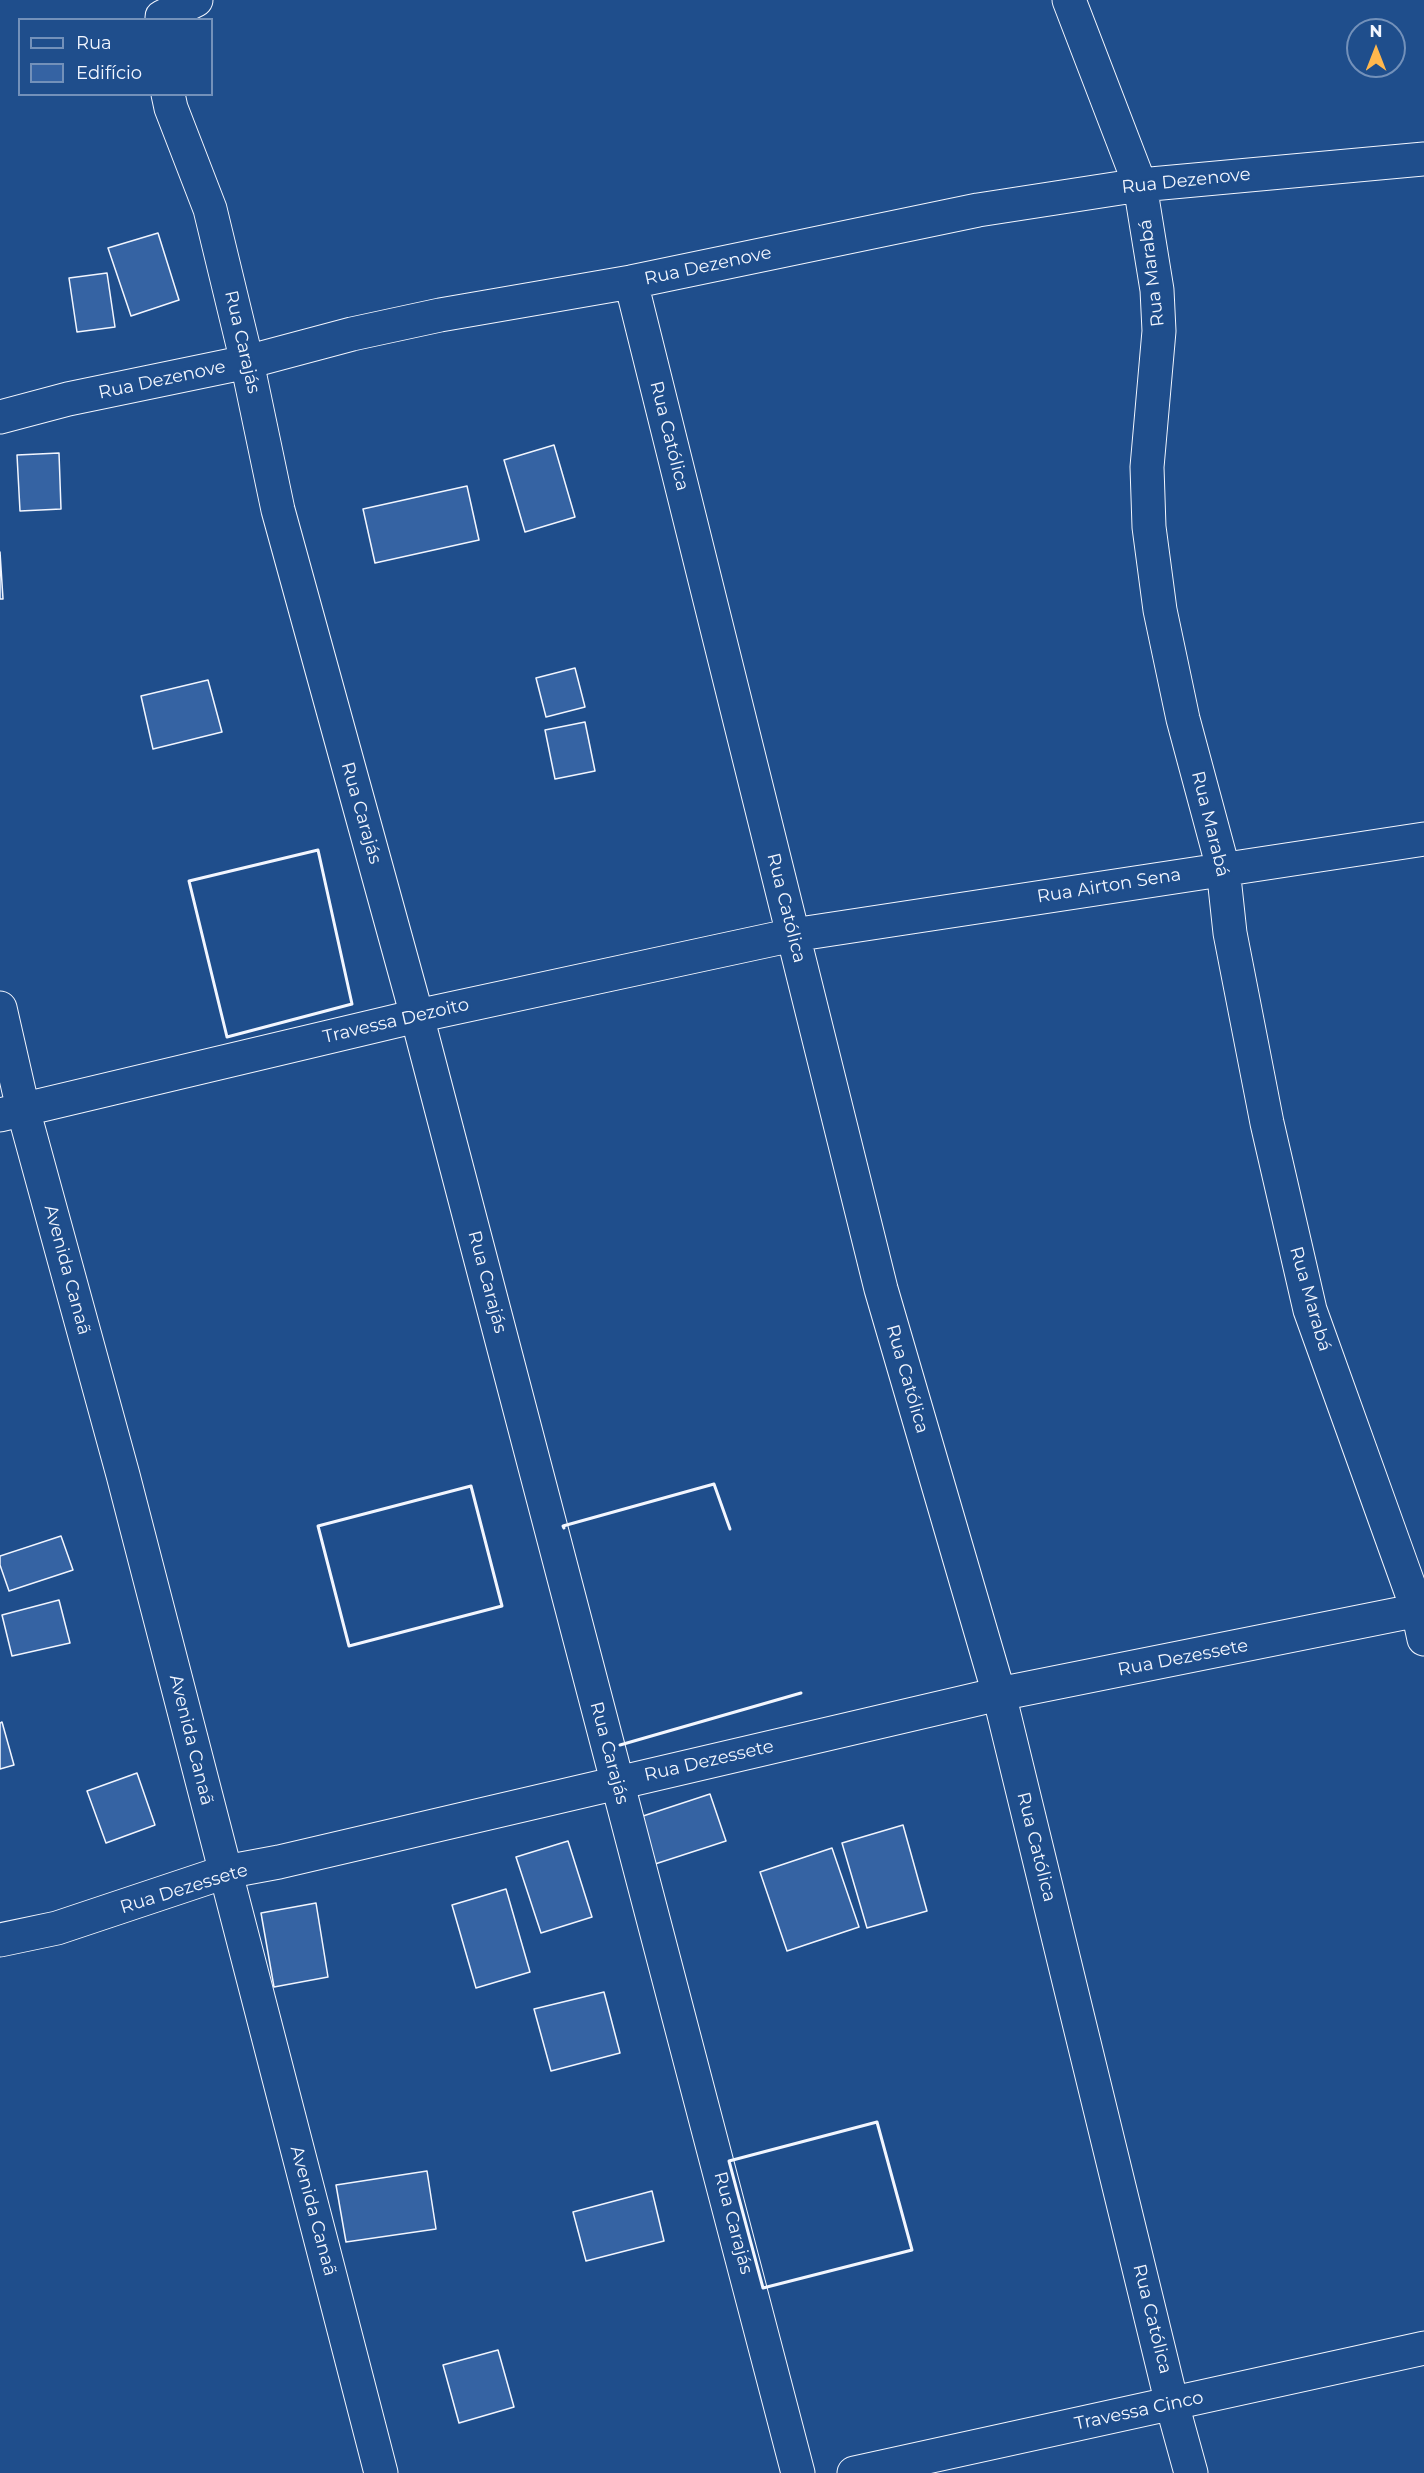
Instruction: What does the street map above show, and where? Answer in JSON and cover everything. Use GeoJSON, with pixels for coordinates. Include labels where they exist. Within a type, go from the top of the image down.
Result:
{"type":"FeatureCollection","features":[{"type":"Feature","properties":{"kind":"street"},"geometry":{"type":"LineString","coordinates":[[162,18],[196,0]]}},
{"type":"Feature","properties":{"kind":"street","name":"Rua Marabá"},"geometry":{"type":"LineString","coordinates":[[1069,0],[1140,185],[1157,290],[1159,331],[1147,467],[1149,527],[1160,610],[1184,719],[1223,868],[1230,933],[1265,1112],[1310,1311],[1422,1620]]}},
{"type":"Feature","properties":{"kind":"street","name":"Rua Carajás"},"geometry":{"type":"LineString","coordinates":[[168,96],[210,209],[247,362],[278,510],[417,1016],[798,2473]]}},
{"type":"Feature","properties":{"kind":"street","name":"Rua Dezenove"},"geometry":{"type":"LineString","coordinates":[[0,417],[68,399],[247,362],[352,334],[440,315],[631,282],[978,210],[1140,185],[1424,159]]}},
{"type":"Feature","properties":{"kind":"street","name":"Rua Católica"},"geometry":{"type":"LineString","coordinates":[[631,282],[881,1289],[999,1694],[1172,2404],[1191,2473]]}},
{"type":"Feature","properties":{"kind":"street","name":"Rua Airton Sena"},"geometry":{"type":"LineString","coordinates":[[793,935],[1424,839]]}},
{"type":"Feature","properties":{"kind":"street","name":"Travessa Dezoito"},"geometry":{"type":"LineString","coordinates":[[12,1112],[417,1016],[793,935]]}},
{"type":"Feature","properties":{"kind":"street","name":"Avenida Canaã"},"geometry":{"type":"LineString","coordinates":[[0,1008],[12,1112],[123,1474],[381,2473]]}},
{"type":"Feature","properties":{"kind":"street","name":"Rua Dezessete"},"geometry":{"type":"LineString","coordinates":[[0,1940],[57,1928],[225,1872],[291,1859],[617,1781],[999,1694],[1422,1620]]}},
{"type":"Feature","properties":{"kind":"street","name":"Travessa Cinco"},"geometry":{"type":"LineString","coordinates":[[854,2473],[1424,2349]]}},
{"type":"Feature","properties":{"kind":"building"},"geometry":{"type":"Polygon","coordinates":[[[158,233],[179,300],[131,316],[108,248],[158,233]]]}},
{"type":"Feature","properties":{"kind":"building"},"geometry":{"type":"Polygon","coordinates":[[[107,273],[115,327],[77,332],[69,278],[107,273]]]}},
{"type":"Feature","properties":{"kind":"building"},"geometry":{"type":"Polygon","coordinates":[[[554,445],[575,517],[525,532],[504,460],[554,445]]]}},
{"type":"Feature","properties":{"kind":"building"},"geometry":{"type":"Polygon","coordinates":[[[59,453],[61,509],[20,511],[17,455],[59,453]]]}},
{"type":"Feature","properties":{"kind":"building"},"geometry":{"type":"Polygon","coordinates":[[[467,486],[479,540],[375,563],[363,509],[467,486]]]}},
{"type":"Feature","properties":{"kind":"building"},"geometry":{"type":"Polygon","coordinates":[[[0,552],[3,599],[0,599],[0,552]]]}},
{"type":"Feature","properties":{"kind":"building"},"geometry":{"type":"Polygon","coordinates":[[[575,668],[585,707],[546,717],[536,678],[575,668]]]}},
{"type":"Feature","properties":{"kind":"building"},"geometry":{"type":"Polygon","coordinates":[[[208,680],[222,732],[153,749],[141,696],[208,680]]]}},
{"type":"Feature","properties":{"kind":"building"},"geometry":{"type":"Polygon","coordinates":[[[585,722],[595,771],[555,779],[545,730],[585,722]]]}},
{"type":"Feature","properties":{"kind":"building"},"geometry":{"type":"Polygon","coordinates":[[[61,1536],[73,1570],[9,1591],[0,1565],[0,1556],[61,1536]]]}},
{"type":"Feature","properties":{"kind":"building"},"geometry":{"type":"Polygon","coordinates":[[[59,1600],[70,1643],[12,1656],[2,1615],[59,1600]]]}},
{"type":"Feature","properties":{"kind":"building"},"geometry":{"type":"Polygon","coordinates":[[[2,1722],[14,1765],[0,1769],[0,1723],[2,1722]]]}},
{"type":"Feature","properties":{"kind":"building"},"geometry":{"type":"Polygon","coordinates":[[[137,1773],[155,1825],[106,1843],[87,1791],[137,1773]]]}},
{"type":"Feature","properties":{"kind":"building"},"geometry":{"type":"Polygon","coordinates":[[[710,1794],[726,1841],[652,1865],[637,1818],[710,1794]]]}},
{"type":"Feature","properties":{"kind":"building"},"geometry":{"type":"Polygon","coordinates":[[[903,1825],[927,1911],[867,1928],[842,1843],[903,1825]]]}},
{"type":"Feature","properties":{"kind":"building"},"geometry":{"type":"Polygon","coordinates":[[[568,1841],[592,1917],[541,1933],[516,1857],[568,1841]]]}},
{"type":"Feature","properties":{"kind":"building"},"geometry":{"type":"Polygon","coordinates":[[[832,1848],[859,1927],[787,1951],[760,1872],[832,1848]]]}},
{"type":"Feature","properties":{"kind":"building"},"geometry":{"type":"Polygon","coordinates":[[[506,1889],[530,1972],[476,1988],[452,1905],[506,1889]]]}},
{"type":"Feature","properties":{"kind":"building"},"geometry":{"type":"Polygon","coordinates":[[[316,1903],[328,1977],[274,1987],[261,1913],[316,1903]]]}},
{"type":"Feature","properties":{"kind":"building"},"geometry":{"type":"Polygon","coordinates":[[[604,1992],[620,2053],[551,2071],[534,2009],[604,1992]]]}},
{"type":"Feature","properties":{"kind":"building"},"geometry":{"type":"Polygon","coordinates":[[[427,2171],[436,2229],[346,2242],[336,2185],[427,2171]]]}},
{"type":"Feature","properties":{"kind":"building"},"geometry":{"type":"Polygon","coordinates":[[[652,2191],[664,2241],[586,2261],[573,2212],[652,2191]]]}},
{"type":"Feature","properties":{"kind":"building"},"geometry":{"type":"Polygon","coordinates":[[[498,2350],[514,2407],[459,2423],[443,2365],[498,2350]]]}},
{"type":"Feature","properties":{"kind":"wall"},"geometry":{"type":"LineString","coordinates":[[318,850],[352,1004],[227,1037],[189,881],[318,850]]}},
{"type":"Feature","properties":{"kind":"wall"},"geometry":{"type":"LineString","coordinates":[[564,1528],[563,1526],[714,1484],[730,1529]]}},
{"type":"Feature","properties":{"kind":"wall"},"geometry":{"type":"LineString","coordinates":[[471,1486],[502,1606],[349,1646],[318,1526],[471,1486]]}},
{"type":"Feature","properties":{"kind":"wall"},"geometry":{"type":"LineString","coordinates":[[620,1745],[801,1693]]}},
{"type":"Feature","properties":{"kind":"wall"},"geometry":{"type":"LineString","coordinates":[[877,2122],[912,2250],[763,2288],[729,2161],[877,2122]]}}]}
